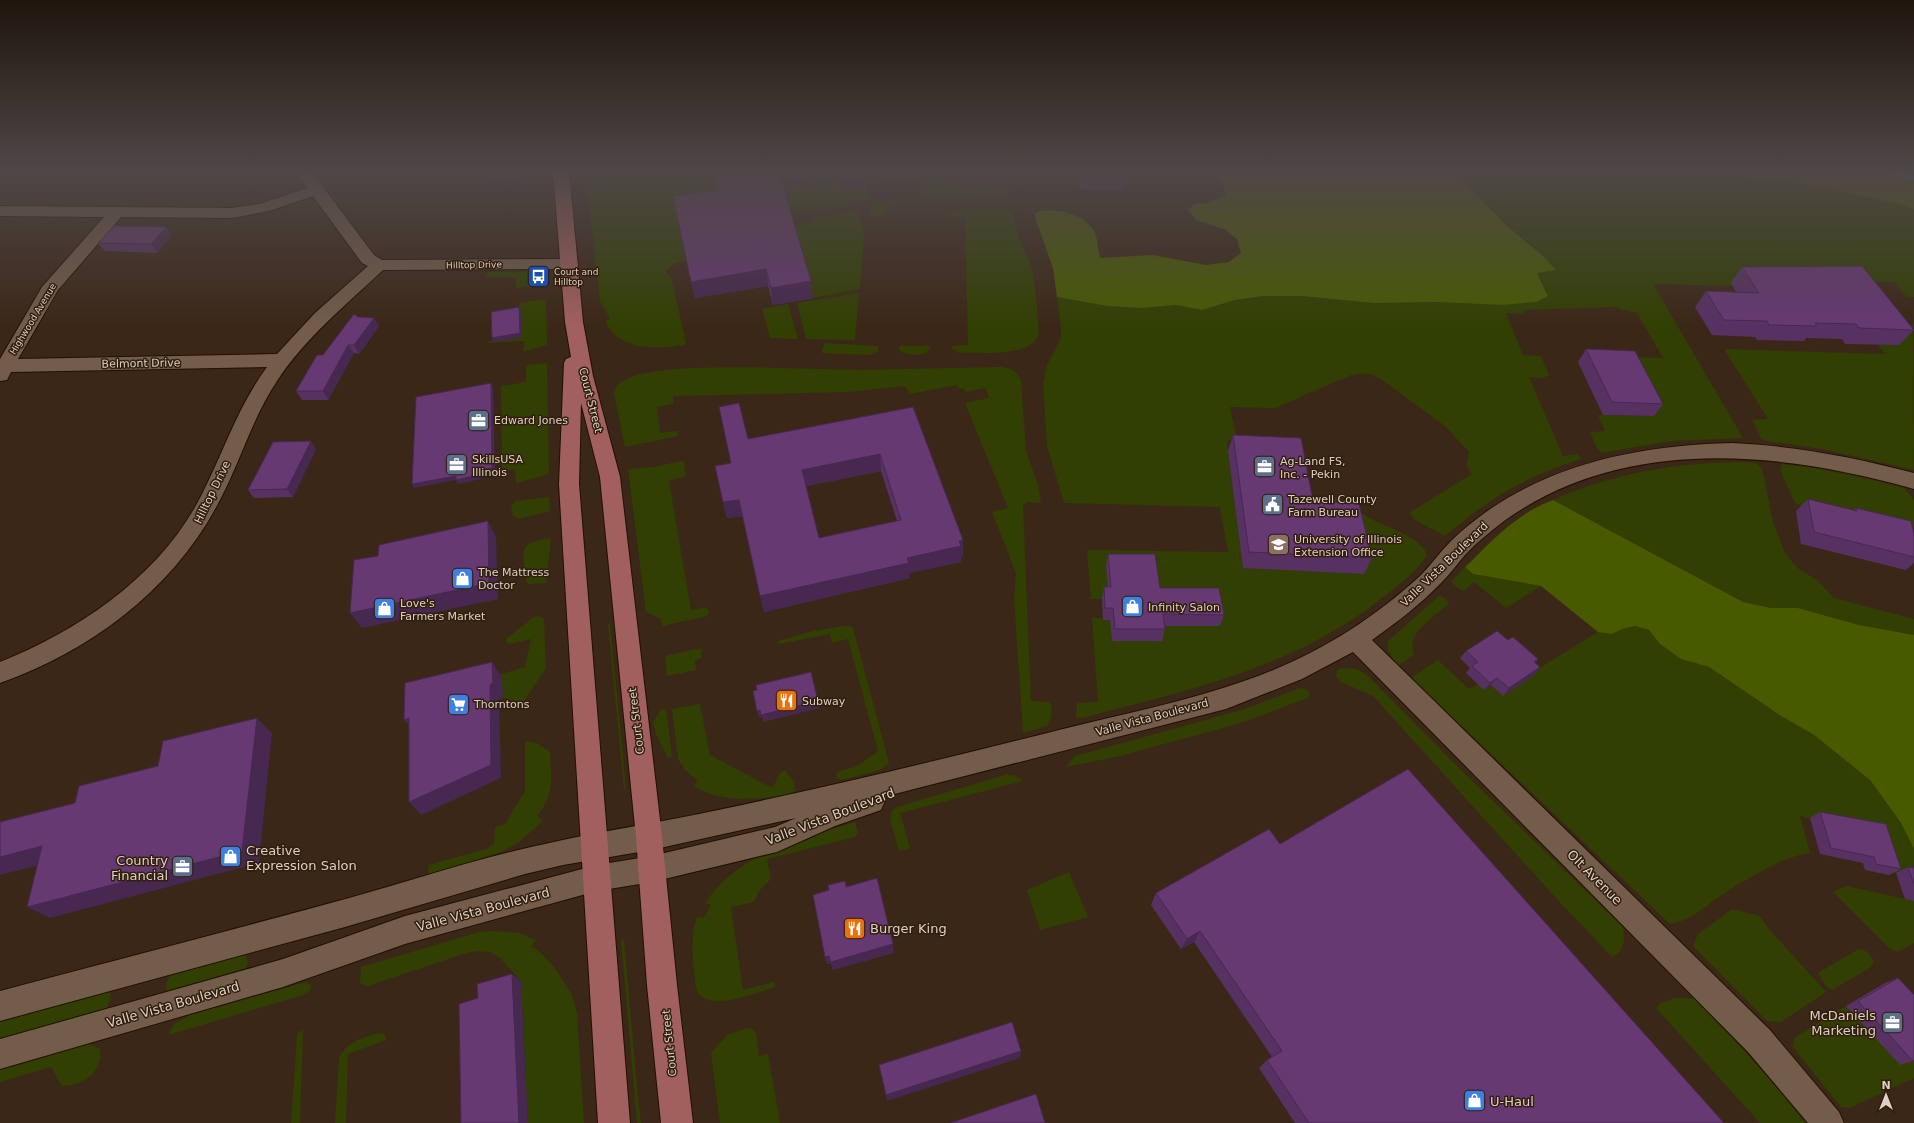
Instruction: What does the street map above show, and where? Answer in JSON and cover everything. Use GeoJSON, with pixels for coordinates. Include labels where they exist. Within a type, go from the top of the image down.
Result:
{"type":"FeatureCollection","features":[{"type":"Feature","properties":{"kind":"main road","name":"Court Street"},"geometry":{"type":"LineString","coordinates":[[565,223],[574,322],[584,376],[610,477],[632,698],[636,840],[652,869],[662,985],[677,1123]]}},
{"type":"Feature","properties":{"kind":"main road","name":"Court Street"},"geometry":{"type":"LineString","coordinates":[[574,322],[569,484],[595,846],[610,876],[614,1123]]}},
{"type":"Feature","properties":{"kind":"street","name":"Highwood Avenue"},"geometry":{"type":"LineString","coordinates":[[2,369],[51,287],[107,223]]}},
{"type":"Feature","properties":{"kind":"street"},"geometry":{"type":"LineString","coordinates":[[341,223],[368,259],[379,266]]}},
{"type":"Feature","properties":{"kind":"street","name":"Hilltop Drive"},"geometry":{"type":"LineString","coordinates":[[0,673],[68,641],[104,618],[137,592],[172,558],[189,536],[203,513],[270,376],[318,321],[379,266],[569,264]]}},
{"type":"Feature","properties":{"kind":"street","name":"Belmont Drive"},"geometry":{"type":"LineString","coordinates":[[2,369],[283,360]]}},
{"type":"Feature","properties":{"kind":"street","name":"Valle Vista Boulevard"},"geometry":{"type":"LineString","coordinates":[[0,1006],[350,912],[548,856],[595,846],[636,840],[825,800],[964,766],[1227,698],[1304,668],[1326,657],[1394,612],[1430,580],[1461,545],[1498,514],[1515,502],[1558,481],[1581,473],[1625,461],[1669,454],[1715,451],[1757,451],[1795,454],[1840,461],[1914,481]]}},
{"type":"Feature","properties":{"kind":"street","name":"Olt Avenue"},"geometry":{"type":"LineString","coordinates":[[1354,639],[1759,1041],[1828,1123]]}},
{"type":"Feature","properties":{"kind":"street","name":"Valle Vista Boulevard"},"geometry":{"type":"LineString","coordinates":[[0,1054],[283,973],[405,930],[610,876],[652,869],[777,839],[828,816],[964,766]]}},
{"type":"Feature","properties":{"kind":"green space"},"geometry":{"type":"Polygon","coordinates":[[[591,223],[706,223],[687,261],[675,263],[666,271],[666,273],[671,276],[686,344],[664,347],[640,346],[619,338],[611,331],[605,321],[610,319],[600,301],[591,223]]]}},
{"type":"Feature","properties":{"kind":"green space"},"geometry":{"type":"Polygon","coordinates":[[[808,223],[861,223],[864,232],[860,289],[813,298],[792,226],[808,223]]]}},
{"type":"Feature","properties":{"kind":"green space"},"geometry":{"type":"Polygon","coordinates":[[[965,223],[1014,223],[1030,262],[1034,277],[1039,334],[1034,342],[1026,347],[1016,350],[992,353],[960,353],[952,349],[952,346],[968,345],[965,223]]]}},
{"type":"Feature","properties":{"kind":"green space"},"geometry":{"type":"Polygon","coordinates":[[[1037,223],[1088,223],[1095,234],[1101,258],[1152,255],[1206,265],[1229,262],[1241,253],[1237,239],[1224,229],[1207,223],[1504,223],[1542,255],[1556,270],[1537,273],[1548,296],[1537,302],[1501,305],[1438,302],[1373,303],[1302,296],[1263,296],[1235,300],[1202,310],[1176,305],[1141,308],[1108,306],[1057,297],[1053,268],[1037,223]]]}},
{"type":"Feature","properties":{"kind":"green space"},"geometry":{"type":"Polygon","coordinates":[[[1504,223],[1914,223],[1914,297],[1907,297],[1894,282],[1853,281],[1731,284],[1733,286],[1653,284],[1743,438],[1671,441],[1602,453],[1597,449],[1590,432],[1605,431],[1598,415],[1654,416],[1631,357],[1663,358],[1637,313],[1621,310],[1618,307],[1523,310],[1524,314],[1506,313],[1523,355],[1541,356],[1549,375],[1543,378],[1529,377],[1563,456],[1578,454],[1581,459],[1542,473],[1508,490],[1478,510],[1445,536],[1415,520],[1410,514],[1412,511],[1472,474],[1467,466],[1469,452],[1445,426],[1382,380],[1364,373],[1356,374],[1275,408],[1230,407],[1236,436],[1227,442],[1243,568],[1315,509],[1338,497],[1359,516],[1363,514],[1411,538],[1424,549],[1427,555],[1418,567],[1400,584],[1347,623],[1311,643],[1275,660],[1200,686],[1082,718],[1076,717],[1077,703],[1098,702],[1092,617],[1110,620],[1109,599],[1091,599],[1087,550],[1228,552],[1220,507],[1064,503],[1047,446],[1043,386],[1047,365],[1061,338],[1057,297],[1141,308],[1176,305],[1202,310],[1235,300],[1263,296],[1302,296],[1373,303],[1438,302],[1501,305],[1537,302],[1548,296],[1537,272],[1555,270],[1528,242],[1504,223]]]}},
{"type":"Feature","properties":{"kind":"green space"},"geometry":{"type":"Polygon","coordinates":[[[537,271],[536,274],[544,276],[544,284],[516,288],[516,278],[485,277],[488,272],[537,271]]]}},
{"type":"Feature","properties":{"kind":"green space"},"geometry":{"type":"Polygon","coordinates":[[[859,293],[855,340],[806,339],[797,303],[859,293]]]}},
{"type":"Feature","properties":{"kind":"green space"},"geometry":{"type":"Polygon","coordinates":[[[546,299],[547,345],[523,352],[524,341],[488,343],[494,339],[522,337],[521,309],[519,309],[519,303],[546,299]]]}},
{"type":"Feature","properties":{"kind":"green space"},"geometry":{"type":"Polygon","coordinates":[[[788,304],[798,339],[770,338],[762,309],[788,304]]]}},
{"type":"Feature","properties":{"kind":"green space"},"geometry":{"type":"Polygon","coordinates":[[[1883,324],[1913,325],[1914,470],[1822,449],[1767,441],[1761,438],[1752,420],[1768,419],[1724,349],[1885,354],[1878,345],[1899,345],[1883,324]]]}},
{"type":"Feature","properties":{"kind":"green space"},"geometry":{"type":"Polygon","coordinates":[[[824,343],[878,346],[878,351],[870,355],[822,353],[824,343]]]}},
{"type":"Feature","properties":{"kind":"green space"},"geometry":{"type":"Polygon","coordinates":[[[899,346],[930,346],[930,348],[924,353],[911,355],[900,351],[899,346]]]}},
{"type":"Feature","properties":{"kind":"green space"},"geometry":{"type":"Polygon","coordinates":[[[547,363],[549,474],[516,483],[515,469],[502,471],[501,386],[526,382],[526,365],[547,363]]]}},
{"type":"Feature","properties":{"kind":"green space"},"geometry":{"type":"Polygon","coordinates":[[[744,367],[860,370],[1005,367],[1017,373],[1021,380],[1026,451],[1038,485],[1041,503],[1028,502],[1023,505],[1031,701],[1049,702],[1051,705],[1050,721],[1047,726],[1023,733],[1014,597],[1016,573],[992,512],[1008,508],[965,403],[989,398],[985,388],[966,392],[963,388],[959,389],[957,385],[910,394],[905,386],[848,392],[673,396],[673,404],[657,407],[660,433],[678,431],[678,436],[625,447],[614,393],[620,384],[632,377],[651,372],[694,368],[744,367]]]}},
{"type":"Feature","properties":{"kind":"green space"},"geometry":{"type":"Polygon","coordinates":[[[680,461],[684,463],[686,476],[669,481],[691,610],[706,607],[709,612],[707,616],[662,626],[661,619],[646,612],[628,469],[654,467],[680,461]]]}},
{"type":"Feature","properties":{"kind":"green space"},"geometry":{"type":"Polygon","coordinates":[[[1740,462],[1755,463],[1762,468],[1773,522],[1784,551],[1800,570],[1816,579],[1834,598],[1914,619],[1914,635],[1859,625],[1798,608],[1771,608],[1743,602],[1553,500],[1598,483],[1645,471],[1668,467],[1740,462]]]}},
{"type":"Feature","properties":{"kind":"green space"},"geometry":{"type":"Polygon","coordinates":[[[1782,464],[1815,468],[1904,488],[1914,500],[1914,532],[1813,511],[1795,503],[1780,470],[1782,464]]]}},
{"type":"Feature","properties":{"kind":"green space"},"geometry":{"type":"Polygon","coordinates":[[[549,497],[550,511],[519,519],[513,516],[511,506],[515,501],[549,497]]]}},
{"type":"Feature","properties":{"kind":"green space"},"geometry":{"type":"Polygon","coordinates":[[[1553,500],[1743,602],[1771,608],[1798,608],[1859,625],[1914,635],[1914,849],[1901,823],[1870,780],[1814,735],[1781,716],[1709,667],[1681,659],[1660,644],[1649,630],[1635,626],[1622,629],[1612,634],[1598,632],[1541,586],[1473,574],[1465,567],[1516,520],[1528,512],[1553,500]]]}},
{"type":"Feature","properties":{"kind":"green space"},"geometry":{"type":"Polygon","coordinates":[[[551,538],[546,583],[528,584],[526,580],[524,561],[527,546],[540,540],[551,538]]]}},
{"type":"Feature","properties":{"kind":"green space"},"geometry":{"type":"Polygon","coordinates":[[[1465,567],[1473,574],[1541,586],[1506,608],[1474,582],[1464,591],[1459,589],[1451,582],[1465,567]]]}},
{"type":"Feature","properties":{"kind":"green space"},"geometry":{"type":"Polygon","coordinates":[[[1439,596],[1446,599],[1449,604],[1422,626],[1417,633],[1412,647],[1414,655],[1399,665],[1389,651],[1388,641],[1439,596]]]}},
{"type":"Feature","properties":{"kind":"green space"},"geometry":{"type":"Polygon","coordinates":[[[539,616],[544,619],[546,668],[524,701],[519,702],[503,698],[501,674],[525,667],[531,639],[509,644],[506,642],[506,639],[534,617],[539,616]]]}},
{"type":"Feature","properties":{"kind":"green space"},"geometry":{"type":"Polygon","coordinates":[[[610,624],[626,788],[624,789],[608,625],[610,624]]]}},
{"type":"Feature","properties":{"kind":"green space"},"geometry":{"type":"Polygon","coordinates":[[[842,626],[851,626],[853,628],[889,763],[880,770],[841,780],[836,778],[837,772],[858,766],[878,751],[848,639],[832,643],[830,634],[779,644],[778,641],[809,632],[842,626]]]}},
{"type":"Feature","properties":{"kind":"green space"},"geometry":{"type":"Polygon","coordinates":[[[1635,626],[1649,630],[1660,644],[1681,659],[1709,667],[1781,716],[1814,735],[1870,780],[1901,823],[1914,849],[1914,876],[1888,872],[1875,831],[1800,816],[1810,853],[1787,859],[1762,871],[1694,914],[1677,923],[1670,924],[1411,678],[1438,660],[1469,689],[1478,684],[1484,690],[1491,685],[1536,670],[1598,632],[1612,634],[1622,629],[1635,626]]]}},
{"type":"Feature","properties":{"kind":"green space"},"geometry":{"type":"Polygon","coordinates":[[[701,648],[702,658],[695,660],[696,670],[667,676],[665,656],[701,648]]]}},
{"type":"Feature","properties":{"kind":"green space"},"geometry":{"type":"Polygon","coordinates":[[[1342,668],[1356,669],[1367,675],[1459,768],[1623,927],[1623,945],[1616,955],[1612,957],[1556,898],[1373,696],[1341,682],[1336,676],[1337,670],[1342,668]]]}},
{"type":"Feature","properties":{"kind":"green space"},"geometry":{"type":"Polygon","coordinates":[[[1300,688],[1306,689],[1309,692],[1310,697],[1241,723],[1120,756],[1066,767],[1075,756],[1242,710],[1300,688]]]}},
{"type":"Feature","properties":{"kind":"green space"},"geometry":{"type":"Polygon","coordinates":[[[700,704],[710,755],[770,787],[773,787],[780,773],[785,770],[794,782],[795,791],[776,796],[741,799],[722,797],[703,791],[694,786],[698,781],[685,770],[678,759],[672,709],[700,704]]]}},
{"type":"Feature","properties":{"kind":"green space"},"geometry":{"type":"Polygon","coordinates":[[[666,709],[672,756],[668,758],[656,734],[653,723],[660,710],[666,709]]]}},
{"type":"Feature","properties":{"kind":"green space"},"geometry":{"type":"Polygon","coordinates":[[[525,741],[537,743],[550,752],[551,786],[547,800],[537,816],[543,821],[519,842],[501,852],[428,875],[429,865],[486,849],[494,844],[495,827],[505,824],[525,791],[525,741]]]}},
{"type":"Feature","properties":{"kind":"green space"},"geometry":{"type":"Polygon","coordinates":[[[1005,775],[1014,775],[1023,781],[900,813],[910,848],[899,851],[890,819],[892,810],[897,807],[1005,775]]]}},
{"type":"Feature","properties":{"kind":"green space"},"geometry":{"type":"Polygon","coordinates":[[[851,823],[855,823],[858,832],[855,837],[767,859],[771,879],[759,891],[754,902],[731,907],[743,990],[774,982],[775,987],[746,996],[722,1001],[712,1001],[704,998],[698,992],[695,982],[692,950],[693,937],[697,917],[704,918],[711,905],[705,903],[718,886],[734,872],[770,851],[851,823]]]}},
{"type":"Feature","properties":{"kind":"green space"},"geometry":{"type":"Polygon","coordinates":[[[1069,872],[1088,917],[1040,930],[1027,890],[1069,872]]]}},
{"type":"Feature","properties":{"kind":"green space"},"geometry":{"type":"Polygon","coordinates":[[[1847,886],[1914,901],[1914,943],[1898,952],[1889,948],[1833,892],[1847,886]]]}},
{"type":"Feature","properties":{"kind":"green space"},"geometry":{"type":"Polygon","coordinates":[[[1732,909],[1760,916],[1768,928],[1826,992],[1781,1022],[1767,1021],[1693,946],[1698,934],[1732,909]]]}},
{"type":"Feature","properties":{"kind":"green space"},"geometry":{"type":"Polygon","coordinates":[[[494,931],[519,933],[536,940],[531,946],[539,951],[554,967],[571,993],[577,1014],[584,1123],[528,1123],[521,981],[499,957],[489,952],[478,951],[466,953],[367,986],[360,983],[361,967],[479,932],[494,931]]]}},
{"type":"Feature","properties":{"kind":"green space"},"geometry":{"type":"Polygon","coordinates":[[[624,939],[641,1123],[637,1123],[621,940],[624,939]]]}},
{"type":"Feature","properties":{"kind":"green space"},"geometry":{"type":"Polygon","coordinates":[[[1862,949],[1870,954],[1874,962],[1871,967],[1832,990],[1825,985],[1818,973],[1857,950],[1862,949]]]}},
{"type":"Feature","properties":{"kind":"green space"},"geometry":{"type":"Polygon","coordinates":[[[243,954],[246,956],[248,963],[244,971],[171,992],[166,989],[169,978],[177,971],[195,965],[243,954]]]}},
{"type":"Feature","properties":{"kind":"green space"},"geometry":{"type":"Polygon","coordinates":[[[306,982],[311,985],[311,987],[308,992],[302,995],[168,1035],[174,1024],[190,1015],[306,982]]]}},
{"type":"Feature","properties":{"kind":"green space"},"geometry":{"type":"Polygon","coordinates":[[[108,990],[111,995],[105,1010],[0,1043],[0,1020],[108,990]]]}},
{"type":"Feature","properties":{"kind":"green space"},"geometry":{"type":"Polygon","coordinates":[[[1676,998],[1694,999],[1700,1003],[1770,1079],[1805,1123],[1760,1123],[1656,1008],[1661,1003],[1676,998]]]}},
{"type":"Feature","properties":{"kind":"green space"},"geometry":{"type":"Polygon","coordinates":[[[1846,1006],[1914,1057],[1914,1078],[1850,1108],[1841,1107],[1793,1047],[1795,1037],[1846,1006]]]}},
{"type":"Feature","properties":{"kind":"green space"},"geometry":{"type":"Polygon","coordinates":[[[747,1028],[753,1029],[756,1033],[759,1056],[768,1054],[780,1123],[720,1123],[711,1053],[727,1035],[747,1028]]]}},
{"type":"Feature","properties":{"kind":"green space"},"geometry":{"type":"Polygon","coordinates":[[[303,1030],[300,1123],[291,1123],[297,1035],[303,1030]]]}},
{"type":"Feature","properties":{"kind":"green space"},"geometry":{"type":"Polygon","coordinates":[[[379,1033],[385,1034],[386,1040],[348,1054],[346,1123],[335,1123],[339,1058],[351,1044],[379,1033]]]}},
{"type":"Feature","properties":{"kind":"green space"},"geometry":{"type":"Polygon","coordinates":[[[85,1042],[100,1049],[100,1057],[99,1064],[95,1070],[84,1080],[62,1086],[51,1067],[0,1082],[0,1068],[85,1042]]]}},
{"type":"Feature","properties":{"kind":"building"},"geometry":{"type":"Polygon","coordinates":[[[679,223],[794,223],[811,281],[771,288],[766,269],[691,282],[679,223]]]}},
{"type":"Feature","properties":{"kind":"building"},"geometry":{"type":"Polygon","coordinates":[[[114,226],[166,227],[151,244],[98,243],[114,226]]]}},
{"type":"Feature","properties":{"kind":"building"},"geometry":{"type":"Polygon","coordinates":[[[1862,266],[1914,330],[1859,328],[1856,324],[1815,323],[1817,326],[1769,325],[1767,321],[1724,320],[1706,291],[1759,293],[1742,267],[1862,266]]]}},
{"type":"Feature","properties":{"kind":"building"},"geometry":{"type":"Polygon","coordinates":[[[519,307],[520,333],[492,338],[491,312],[519,307]]]}},
{"type":"Feature","properties":{"kind":"building"},"geometry":{"type":"Polygon","coordinates":[[[354,314],[358,317],[374,318],[354,345],[348,345],[323,391],[296,391],[317,355],[323,355],[354,314]]]}},
{"type":"Feature","properties":{"kind":"building"},"geometry":{"type":"Polygon","coordinates":[[[1586,349],[1635,351],[1663,404],[1612,402],[1586,349]]]}},
{"type":"Feature","properties":{"kind":"building"},"geometry":{"type":"Polygon","coordinates":[[[491,383],[492,468],[478,471],[478,475],[456,480],[456,476],[412,484],[416,397],[491,383]]]}},
{"type":"Feature","properties":{"kind":"building"},"geometry":{"type":"Polygon","coordinates":[[[739,403],[748,439],[913,407],[963,540],[959,541],[961,546],[907,558],[909,563],[760,596],[739,500],[723,502],[715,466],[731,463],[719,407],[739,403]],[[880,454],[802,470],[819,538],[901,520],[880,454]]]}},
{"type":"Feature","properties":{"kind":"building"},"geometry":{"type":"Polygon","coordinates":[[[1233,435],[1301,438],[1313,501],[1359,504],[1372,558],[1249,552],[1233,435]]]}},
{"type":"Feature","properties":{"kind":"building"},"geometry":{"type":"Polygon","coordinates":[[[311,441],[287,489],[248,490],[273,442],[311,441]]]}},
{"type":"Feature","properties":{"kind":"building"},"geometry":{"type":"Polygon","coordinates":[[[1808,499],[1857,511],[1856,508],[1911,521],[1914,534],[1914,557],[1814,532],[1808,499]]]}},
{"type":"Feature","properties":{"kind":"building"},"geometry":{"type":"Polygon","coordinates":[[[488,521],[489,583],[350,613],[354,560],[378,556],[379,545],[488,521]]]}},
{"type":"Feature","properties":{"kind":"building"},"geometry":{"type":"Polygon","coordinates":[[[1108,554],[1155,554],[1160,588],[1219,588],[1224,615],[1163,614],[1165,629],[1115,629],[1113,608],[1105,608],[1104,587],[1111,587],[1108,554]]]}},
{"type":"Feature","properties":{"kind":"building"},"geometry":{"type":"Polygon","coordinates":[[[1497,631],[1508,640],[1513,637],[1538,659],[1534,662],[1540,667],[1509,688],[1497,678],[1490,683],[1472,666],[1478,662],[1466,651],[1497,631]]]}},
{"type":"Feature","properties":{"kind":"building"},"geometry":{"type":"Polygon","coordinates":[[[492,662],[493,683],[490,685],[491,765],[409,802],[409,718],[404,720],[405,683],[492,662]]]}},
{"type":"Feature","properties":{"kind":"building"},"geometry":{"type":"Polygon","coordinates":[[[811,672],[818,701],[761,715],[760,710],[757,711],[753,691],[757,690],[756,685],[811,672]]]}},
{"type":"Feature","properties":{"kind":"building"},"geometry":{"type":"Polygon","coordinates":[[[257,718],[242,851],[27,907],[42,846],[0,857],[0,822],[75,803],[79,786],[158,766],[163,741],[257,718]]]}},
{"type":"Feature","properties":{"kind":"building"},"geometry":{"type":"Polygon","coordinates":[[[1408,769],[1724,1123],[1309,1123],[1267,1060],[1282,1051],[1200,931],[1187,939],[1156,893],[1269,829],[1280,844],[1408,769]]]}},
{"type":"Feature","properties":{"kind":"building"},"geometry":{"type":"Polygon","coordinates":[[[1820,812],[1886,824],[1901,869],[1876,864],[1874,857],[1831,848],[1820,812]]]}},
{"type":"Feature","properties":{"kind":"building"},"geometry":{"type":"Polygon","coordinates":[[[1908,867],[1914,868],[1914,884],[1908,867]]]}},
{"type":"Feature","properties":{"kind":"building","name":"Burger King"},"geometry":{"type":"Polygon","coordinates":[[[877,878],[893,944],[831,962],[829,956],[825,957],[813,895],[829,890],[828,885],[845,881],[846,887],[877,878]]]}},
{"type":"Feature","properties":{"kind":"building"},"geometry":{"type":"Polygon","coordinates":[[[512,974],[519,1123],[461,1123],[459,1004],[478,998],[477,984],[512,974]]]}},
{"type":"Feature","properties":{"kind":"building"},"geometry":{"type":"Polygon","coordinates":[[[1898,978],[1914,995],[1913,1061],[1858,1001],[1898,978]]]}},
{"type":"Feature","properties":{"kind":"building"},"geometry":{"type":"Polygon","coordinates":[[[1012,1022],[1021,1051],[886,1095],[879,1065],[1012,1022]]]}},
{"type":"Feature","properties":{"kind":"building"},"geometry":{"type":"Polygon","coordinates":[[[1036,1094],[1045,1123],[950,1123],[1036,1094]]]}},
{"type":"Feature","properties":{"kind":"place","name":"Court and Hilltop"},"geometry":{"type":"Point","coordinates":[538,277]}},
{"type":"Feature","properties":{"kind":"place","name":"Edward Jones"},"geometry":{"type":"Point","coordinates":[478,420]}},
{"type":"Feature","properties":{"kind":"place","name":"SkillsUSA Illinois"},"geometry":{"type":"Point","coordinates":[457,465]}},
{"type":"Feature","properties":{"kind":"place","name":"Ag-Land FS, Inc. - Pekin"},"geometry":{"type":"Point","coordinates":[1264,467]}},
{"type":"Feature","properties":{"kind":"place","name":"Tazewell County Farm Bureau"},"geometry":{"type":"Point","coordinates":[1272,505]}},
{"type":"Feature","properties":{"kind":"place","name":"University of Illinois Extension Office"},"geometry":{"type":"Point","coordinates":[1279,545]}},
{"type":"Feature","properties":{"kind":"place","name":"The Mattress Doctor"},"geometry":{"type":"Point","coordinates":[463,578]}},
{"type":"Feature","properties":{"kind":"place","name":"Infinity Salon"},"geometry":{"type":"Point","coordinates":[1133,607]}},
{"type":"Feature","properties":{"kind":"place","name":"Love's Farmers Market"},"geometry":{"type":"Point","coordinates":[384,609]}},
{"type":"Feature","properties":{"kind":"place","name":"Subway"},"geometry":{"type":"Point","coordinates":[786,701]}},
{"type":"Feature","properties":{"kind":"place","name":"Thorntons"},"geometry":{"type":"Point","coordinates":[458,704]}},
{"type":"Feature","properties":{"kind":"place","name":"Creative Expression Salon"},"geometry":{"type":"Point","coordinates":[230,857]}},
{"type":"Feature","properties":{"kind":"place","name":"Country Financial"},"geometry":{"type":"Point","coordinates":[183,867]}},
{"type":"Feature","properties":{"kind":"place","name":"Burger King"},"geometry":{"type":"Point","coordinates":[854,928]}},
{"type":"Feature","properties":{"kind":"place","name":"McDaniels Marketing"},"geometry":{"type":"Point","coordinates":[1892,1022]}},
{"type":"Feature","properties":{"kind":"place","name":"U-Haul"},"geometry":{"type":"Point","coordinates":[1475,1101]}}]}
